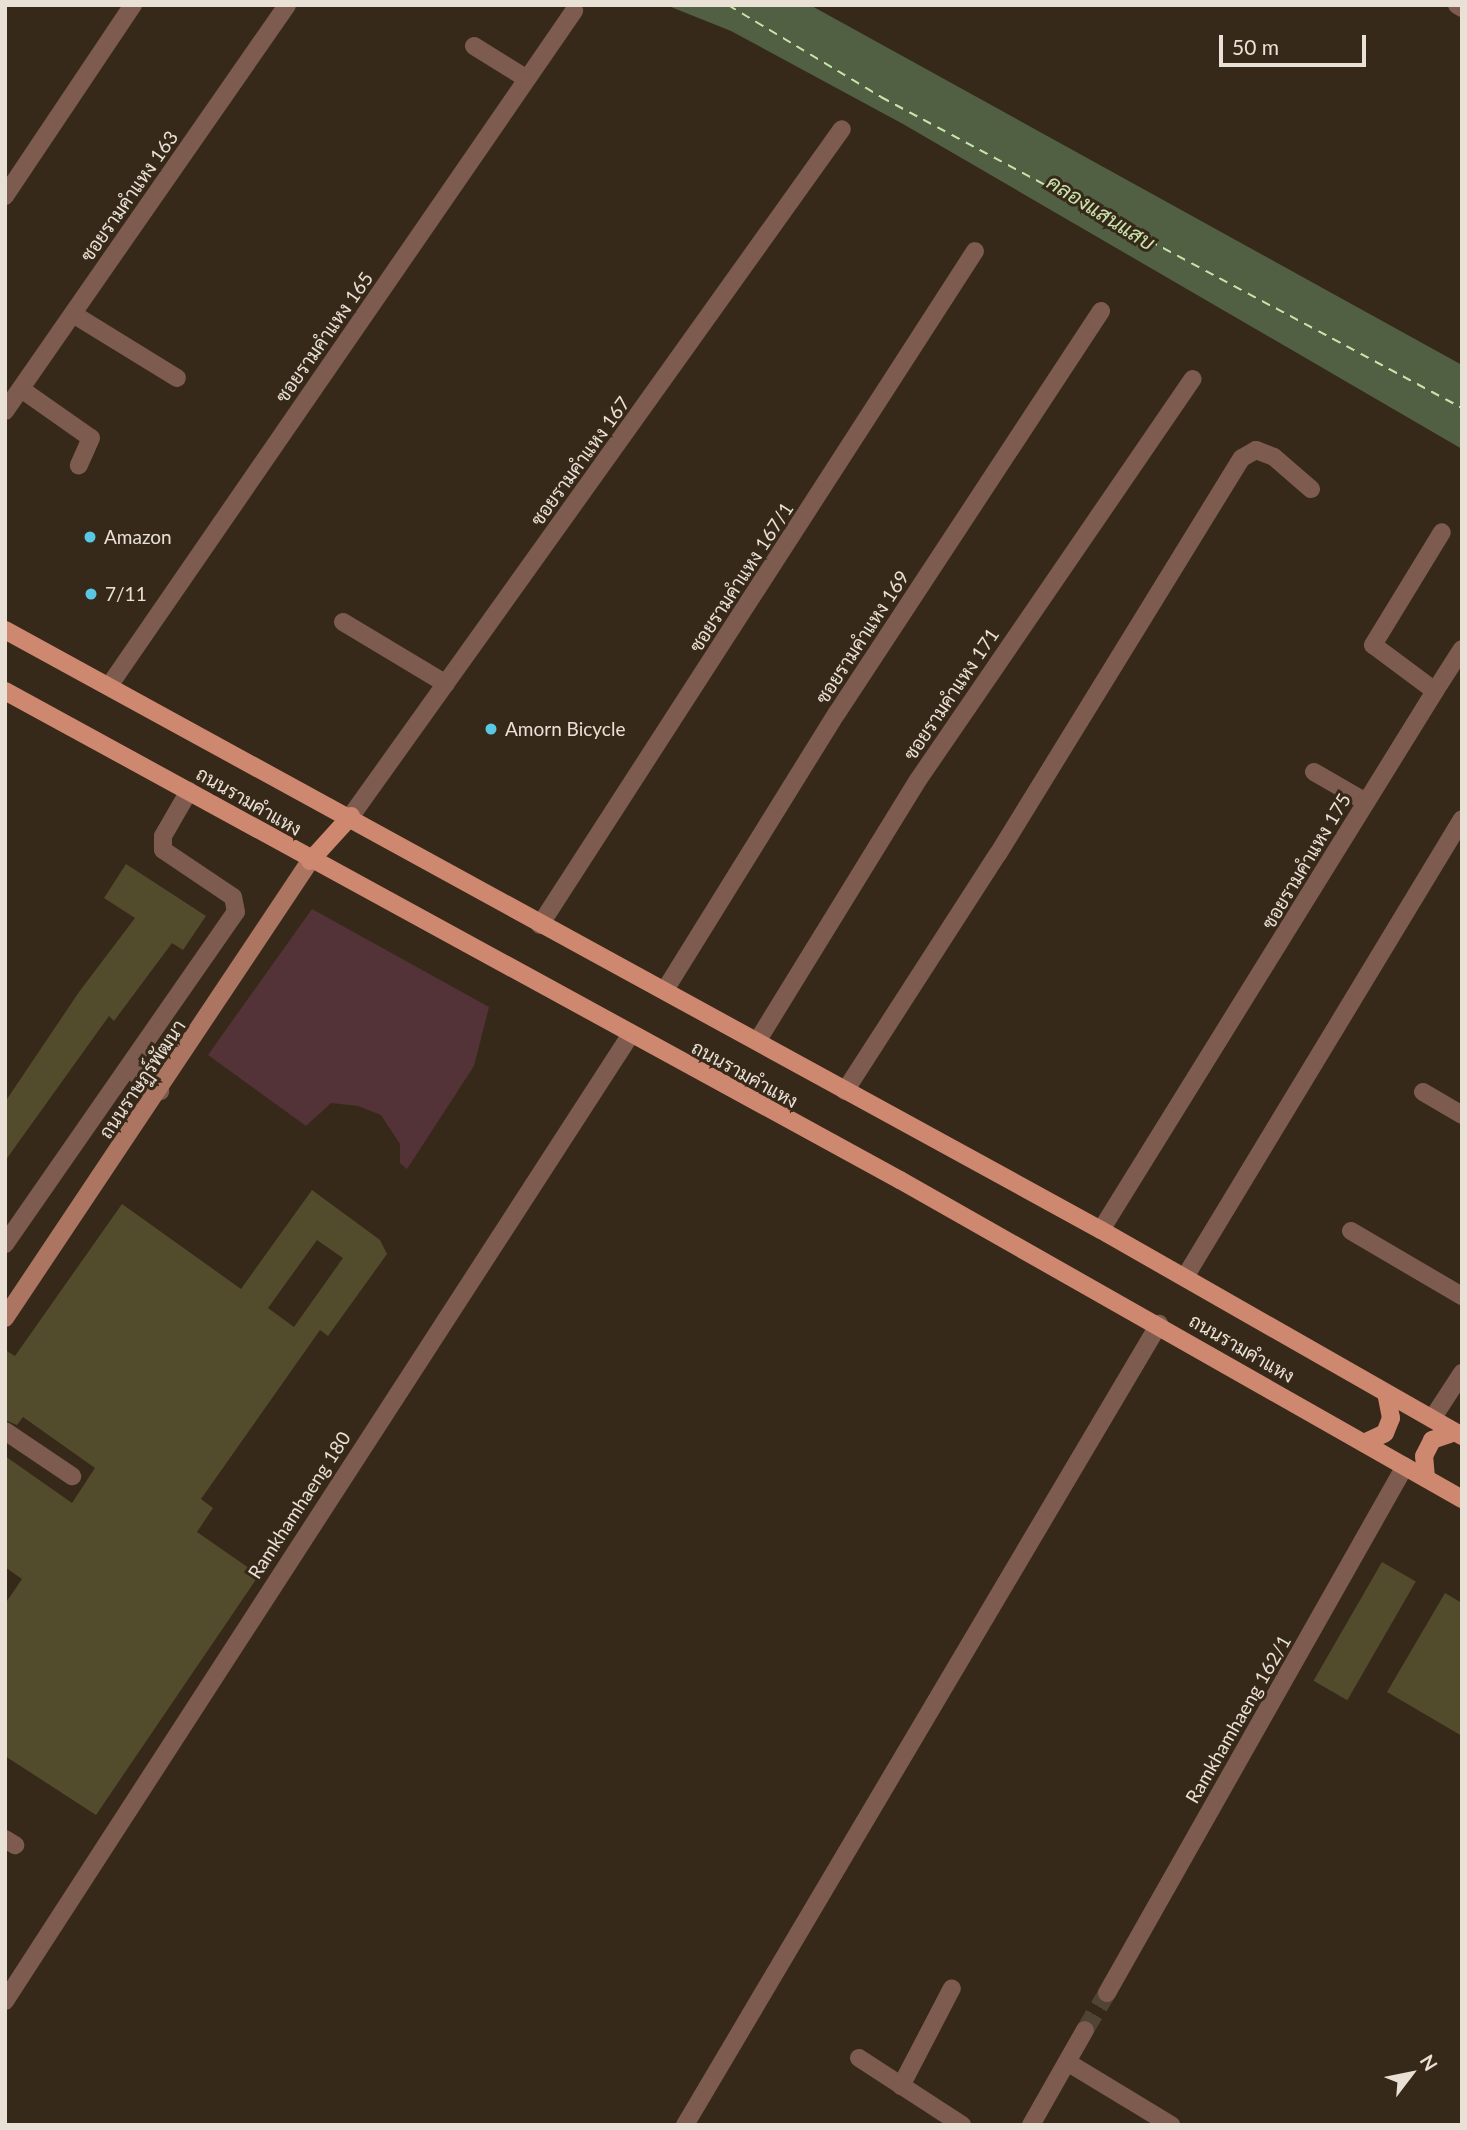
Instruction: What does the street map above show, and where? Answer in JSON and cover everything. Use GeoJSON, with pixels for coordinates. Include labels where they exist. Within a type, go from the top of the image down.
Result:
{"type":"FeatureCollection","features":[{"type":"Feature","properties":{"kind":"main road","name":"ถนนรามคำแหง"},"geometry":{"type":"LineString","coordinates":[[5,630],[351,816],[540,925],[758,1041],[1101,1230],[1458,1434]]}},
{"type":"Feature","properties":{"kind":"main road","name":"ถนนรามคำแหง"},"geometry":{"type":"LineString","coordinates":[[5,691],[189,791],[310,861],[1159,1324],[1462,1499]]}},
{"type":"Feature","properties":{"kind":"main road"},"geometry":{"type":"LineString","coordinates":[[310,861],[351,816]]}},
{"type":"Feature","properties":{"kind":"main road"},"geometry":{"type":"LineString","coordinates":[[1364,1443],[1385,1433],[1391,1418],[1386,1393]]}},
{"type":"Feature","properties":{"kind":"main road"},"geometry":{"type":"LineString","coordinates":[[1426,1478],[1423,1456],[1432,1440],[1458,1434]]}},
{"type":"Feature","properties":{"kind":"street"},"geometry":{"type":"LineString","coordinates":[[5,196],[133,5]]}},
{"type":"Feature","properties":{"kind":"street","name":"ซอยรามคำแหง 163"},"geometry":{"type":"LineString","coordinates":[[5,411],[287,5]]}},
{"type":"Feature","properties":{"kind":"street"},"geometry":{"type":"LineString","coordinates":[[1457,5],[1462,8]]}},
{"type":"Feature","properties":{"kind":"street","name":"ซอยรามคำแหง 165"},"geometry":{"type":"LineString","coordinates":[[109,686],[574,10]]}},
{"type":"Feature","properties":{"kind":"street"},"geometry":{"type":"LineString","coordinates":[[474,46],[527,79]]}},
{"type":"Feature","properties":{"kind":"street","name":"ซอยรามคำแหง 167"},"geometry":{"type":"LineString","coordinates":[[351,816],[842,129]]}},
{"type":"Feature","properties":{"kind":"street","name":"ซอยรามคำแหง 167/1"},"geometry":{"type":"LineString","coordinates":[[540,925],[975,251]]}},
{"type":"Feature","properties":{"kind":"street","name":"ซอยรามคำแหง 169"},"geometry":{"type":"LineString","coordinates":[[664,990],[837,713],[1101,311]]}},
{"type":"Feature","properties":{"kind":"street"},"geometry":{"type":"LineString","coordinates":[[73,314],[177,378]]}},
{"type":"Feature","properties":{"kind":"street","name":"ซอยรามคำแหง 171"},"geometry":{"type":"LineString","coordinates":[[758,1041],[918,780],[1193,379]]}},
{"type":"Feature","properties":{"kind":"street"},"geometry":{"type":"LineString","coordinates":[[21,389],[92,438],[79,465]]}},
{"type":"Feature","properties":{"kind":"street"},"geometry":{"type":"LineString","coordinates":[[845,1090],[998,854],[1242,458],[1256,450],[1274,457],[1311,489]]}},
{"type":"Feature","properties":{"kind":"street"},"geometry":{"type":"LineString","coordinates":[[1435,691],[1373,645],[1442,532]]}},
{"type":"Feature","properties":{"kind":"street"},"geometry":{"type":"LineString","coordinates":[[343,622],[446,684]]}},
{"type":"Feature","properties":{"kind":"street","name":"ซอยรามคำแหง 175"},"geometry":{"type":"LineString","coordinates":[[1101,1230],[1462,649]]}},
{"type":"Feature","properties":{"kind":"street"},"geometry":{"type":"LineString","coordinates":[[1314,772],[1366,802]]}},
{"type":"Feature","properties":{"kind":"street"},"geometry":{"type":"LineString","coordinates":[[5,1244],[130,1070],[236,912],[233,897],[163,850],[163,836],[189,791]]}},
{"type":"Feature","properties":{"kind":"street"},"geometry":{"type":"LineString","coordinates":[[1185,1277],[1462,819]]}},
{"type":"Feature","properties":{"kind":"street","name":"ถนนราษฏร์พัฒนา"},"geometry":{"type":"LineString","coordinates":[[5,1318],[160,1091],[310,861]]}},
{"type":"Feature","properties":{"kind":"street","name":"Ramkhamhaeng 180"},"geometry":{"type":"LineString","coordinates":[[5,2001],[631,1034]]}},
{"type":"Feature","properties":{"kind":"street"},"geometry":{"type":"LineString","coordinates":[[130,1070],[160,1091]]}},
{"type":"Feature","properties":{"kind":"street"},"geometry":{"type":"LineString","coordinates":[[1423,1092],[1462,1115]]}},
{"type":"Feature","properties":{"kind":"street"},"geometry":{"type":"LineString","coordinates":[[1351,1231],[1462,1296]]}},
{"type":"Feature","properties":{"kind":"street"},"geometry":{"type":"LineString","coordinates":[[685,2125],[1159,1324]]}},
{"type":"Feature","properties":{"kind":"street"},"geometry":{"type":"LineString","coordinates":[[1432,1419],[1462,1373]]}},
{"type":"Feature","properties":{"kind":"street"},"geometry":{"type":"LineString","coordinates":[[5,1431],[72,1476]]}},
{"type":"Feature","properties":{"kind":"street","name":"Ramkhamhaeng 162/1"},"geometry":{"type":"LineString","coordinates":[[1107,1993],[1405,1466]]}},
{"type":"Feature","properties":{"kind":"street"},"geometry":{"type":"LineString","coordinates":[[901,2086],[952,1988]]}},
{"type":"Feature","properties":{"kind":"street"},"geometry":{"type":"LineString","coordinates":[[1031,2125],[1086,2030]]}},
{"type":"Feature","properties":{"kind":"street"},"geometry":{"type":"LineString","coordinates":[[859,2058],[962,2125]]}},
{"type":"Feature","properties":{"kind":"street"},"geometry":{"type":"LineString","coordinates":[[1067,2062],[1171,2125]]}},
{"type":"Feature","properties":{"kind":"shaded area"},"geometry":{"type":"Polygon","coordinates":[[[312,909],[489,1007],[474,1066],[407,1169],[400,1163],[400,1144],[381,1115],[358,1106],[331,1103],[306,1126],[208,1055],[312,909]]]}},
{"type":"Feature","properties":{"kind":"water","name":"คลองแสนแสบ"},"geometry":{"type":"Polygon","coordinates":[[[666,5],[810,5],[1462,365],[1462,449],[903,124],[731,31],[666,5]]]}},
{"type":"Feature","properties":{"kind":"building"},"geometry":{"type":"Polygon","coordinates":[[[126,864],[206,916],[183,950],[172,943],[114,1021],[109,1016],[5,1161],[5,1102],[79,992],[135,918],[104,898],[126,864]]]}},
{"type":"Feature","properties":{"kind":"building"},"geometry":{"type":"Polygon","coordinates":[[[312,1190],[380,1240],[387,1254],[328,1336],[320,1330],[201,1499],[213,1508],[197,1532],[259,1575],[96,1815],[5,1756],[5,1604],[22,1579],[5,1567],[5,1456],[72,1503],[95,1468],[23,1417],[17,1425],[5,1420],[5,1350],[15,1356],[122,1204],[241,1289],[312,1190]],[[317,1240],[268,1308],[294,1327],[343,1258],[317,1240]]]}},
{"type":"Feature","properties":{"kind":"building"},"geometry":{"type":"Polygon","coordinates":[[[1382,1562],[1416,1582],[1347,1700],[1314,1681],[1382,1562]]]}},
{"type":"Feature","properties":{"kind":"building"},"geometry":{"type":"Polygon","coordinates":[[[1445,1593],[1462,1603],[1462,1736],[1387,1692],[1445,1593]]]}},
{"type":"Feature","properties":{"kind":"ferry route"},"geometry":{"type":"LineString","coordinates":[[728,5],[881,97],[1462,408]]}},
{"type":"Feature","properties":{"kind":"tunnel"},"geometry":{"type":"LineString","coordinates":[[1085,2030],[1107,1993]]}},
{"type":"Feature","properties":{"kind":"place","name":"Amazon"},"geometry":{"type":"Point","coordinates":[90,537]}},
{"type":"Feature","properties":{"kind":"place","name":"7/11"},"geometry":{"type":"Point","coordinates":[91,594]}},
{"type":"Feature","properties":{"kind":"place","name":"Amorn Bicycle"},"geometry":{"type":"Point","coordinates":[491,729]}}]}
